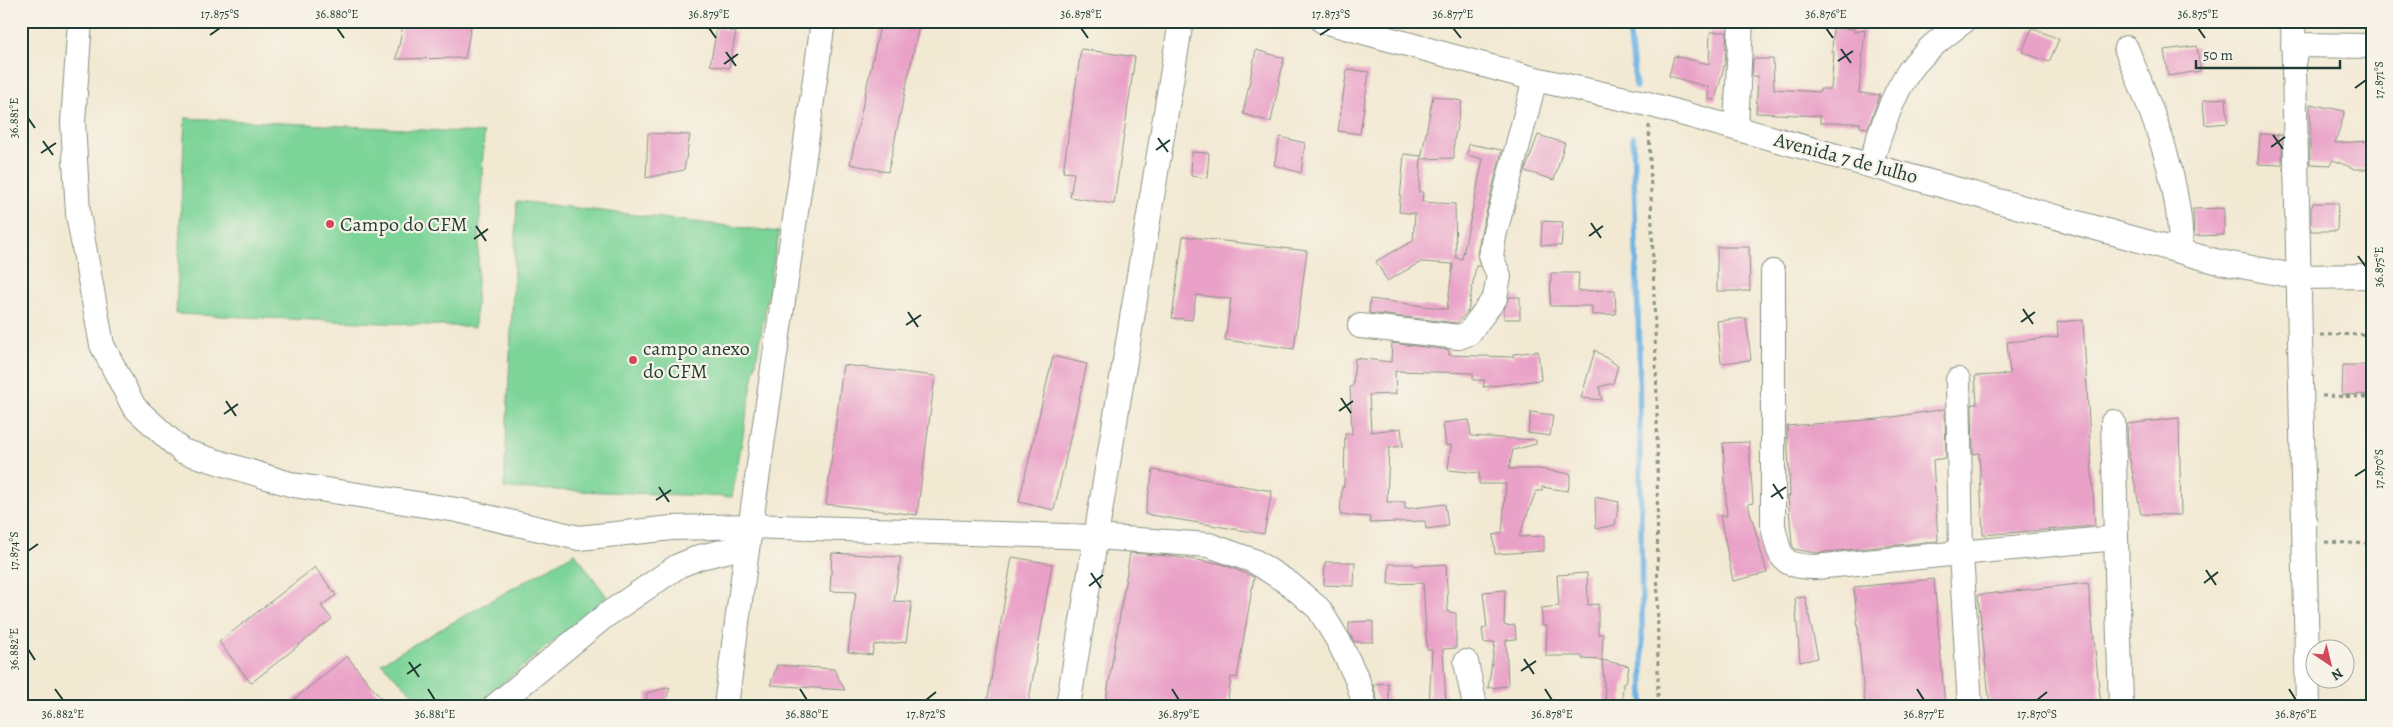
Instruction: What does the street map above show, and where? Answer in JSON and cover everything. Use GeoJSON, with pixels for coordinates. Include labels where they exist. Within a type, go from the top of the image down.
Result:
{"type":"FeatureCollection","features":[{"type":"Feature","properties":{"kind":"street"},"geometry":{"type":"LineString","coordinates":[[80,21],[73,122],[78,214],[102,345],[134,407],[182,452],[293,485],[457,510],[579,538],[672,528],[748,536],[989,535],[1096,537],[1209,545],[1254,561],[1290,584],[1319,609],[1339,642],[1357,679],[1365,706]]}},
{"type":"Feature","properties":{"kind":"street"},"geometry":{"type":"LineString","coordinates":[[726,706],[748,536],[791,256],[823,21]]}},
{"type":"Feature","properties":{"kind":"street"},"geometry":{"type":"LineString","coordinates":[[1068,706],[1181,21]]}},
{"type":"Feature","properties":{"kind":"street","name":"Avenida 7 de Julho"},"geometry":{"type":"LineString","coordinates":[[1323,21],[1535,80],[1648,104],[2215,261],[2299,277],[2372,276]]}},
{"type":"Feature","properties":{"kind":"street"},"geometry":{"type":"LineString","coordinates":[[1736,128],[1741,21]]}},
{"type":"Feature","properties":{"kind":"street"},"geometry":{"type":"LineString","coordinates":[[1870,165],[1900,87],[1911,69],[1964,21]]}},
{"type":"Feature","properties":{"kind":"street"},"geometry":{"type":"LineString","coordinates":[[2293,21],[2308,706]]}},
{"type":"Feature","properties":{"kind":"street"},"geometry":{"type":"LineString","coordinates":[[2293,45],[2372,46]]}},
{"type":"Feature","properties":{"kind":"street"},"geometry":{"type":"LineString","coordinates":[[2126,48],[2151,109],[2169,171],[2177,205],[2182,252]]}},
{"type":"Feature","properties":{"kind":"street"},"geometry":{"type":"LineString","coordinates":[[1360,326],[1458,337],[1469,333],[1486,311],[1495,298],[1499,286],[1499,276],[1491,256],[1494,236],[1535,80]]}},
{"type":"Feature","properties":{"kind":"street"},"geometry":{"type":"LineString","coordinates":[[1773,272],[1773,526],[1778,547],[1784,560],[1796,567],[1815,567],[2116,538]]}},
{"type":"Feature","properties":{"kind":"street"},"geometry":{"type":"LineString","coordinates":[[1958,380],[1961,553],[1970,706]]}},
{"type":"Feature","properties":{"kind":"street"},"geometry":{"type":"LineString","coordinates":[[2113,422],[2121,706]]}},
{"type":"Feature","properties":{"kind":"street"},"geometry":{"type":"LineString","coordinates":[[496,706],[605,616],[678,566],[748,536]]}},
{"type":"Feature","properties":{"kind":"street"},"geometry":{"type":"LineString","coordinates":[[1466,662],[1475,706]]}},
{"type":"Feature","properties":{"kind":"path"},"geometry":{"type":"LineString","coordinates":[[1648,104],[1657,399],[1658,706]]}},
{"type":"Feature","properties":{"kind":"path"},"geometry":{"type":"LineString","coordinates":[[2301,335],[2372,334]]}},
{"type":"Feature","properties":{"kind":"path"},"geometry":{"type":"LineString","coordinates":[[2300,395],[2372,397]]}},
{"type":"Feature","properties":{"kind":"path"},"geometry":{"type":"LineString","coordinates":[[2304,542],[2372,544]]}},
{"type":"Feature","properties":{"kind":"green space","name":"Campo do CFM"},"geometry":{"type":"Polygon","coordinates":[[[185,118],[484,133],[475,327],[176,314],[185,118]]]}},
{"type":"Feature","properties":{"kind":"green space","name":"campo anexo do CFM"},"geometry":{"type":"Polygon","coordinates":[[[517,201],[779,232],[732,497],[504,488],[517,201]]]}},
{"type":"Feature","properties":{"kind":"green space"},"geometry":{"type":"Polygon","coordinates":[[[575,553],[607,597],[475,706],[425,706],[381,663],[575,553]]]}},
{"type":"Feature","properties":{"kind":"building"},"geometry":{"type":"Polygon","coordinates":[[[404,21],[472,21],[465,58],[396,59],[404,21]]]}},
{"type":"Feature","properties":{"kind":"building"},"geometry":{"type":"Polygon","coordinates":[[[881,21],[920,21],[888,172],[850,164],[881,21]]]}},
{"type":"Feature","properties":{"kind":"building"},"geometry":{"type":"Polygon","coordinates":[[[717,28],[736,32],[729,68],[710,65],[717,28]]]}},
{"type":"Feature","properties":{"kind":"building"},"geometry":{"type":"Polygon","coordinates":[[[1833,28],[1854,29],[1854,32],[1865,30],[1859,93],[1880,95],[1868,128],[1860,127],[1860,123],[1820,123],[1820,116],[1756,113],[1758,76],[1752,76],[1753,59],[1773,59],[1774,89],[1820,92],[1820,89],[1831,89],[1834,52],[1832,52],[1833,28]]]}},
{"type":"Feature","properties":{"kind":"building"},"geometry":{"type":"Polygon","coordinates":[[[2032,28],[2059,39],[2049,62],[2022,52],[2032,28]]]}},
{"type":"Feature","properties":{"kind":"building"},"geometry":{"type":"Polygon","coordinates":[[[1710,32],[1727,32],[1725,63],[1715,100],[1708,99],[1708,87],[1669,76],[1674,56],[1709,64],[1710,32]]]}},
{"type":"Feature","properties":{"kind":"building"},"geometry":{"type":"Polygon","coordinates":[[[2197,46],[2200,71],[2168,76],[2164,50],[2197,46]]]}},
{"type":"Feature","properties":{"kind":"building"},"geometry":{"type":"Polygon","coordinates":[[[1081,49],[1135,57],[1114,204],[1070,197],[1074,173],[1063,172],[1081,49]]]}},
{"type":"Feature","properties":{"kind":"building"},"geometry":{"type":"Polygon","coordinates":[[[1256,50],[1284,58],[1271,122],[1243,114],[1256,50]]]}},
{"type":"Feature","properties":{"kind":"building"},"geometry":{"type":"Polygon","coordinates":[[[1347,69],[1369,72],[1360,134],[1338,131],[1347,69]]]}},
{"type":"Feature","properties":{"kind":"building"},"geometry":{"type":"Polygon","coordinates":[[[1433,96],[1462,101],[1454,141],[1454,158],[1421,159],[1433,96]]]}},
{"type":"Feature","properties":{"kind":"building"},"geometry":{"type":"Polygon","coordinates":[[[2226,98],[2228,123],[2205,125],[2203,100],[2226,98]]]}},
{"type":"Feature","properties":{"kind":"building"},"geometry":{"type":"Polygon","coordinates":[[[2310,104],[2345,111],[2335,143],[2372,141],[2372,169],[2355,169],[2333,160],[2330,165],[2310,164],[2310,104]]]}},
{"type":"Feature","properties":{"kind":"building"},"geometry":{"type":"Polygon","coordinates":[[[648,133],[690,135],[684,170],[646,178],[648,133]]]}},
{"type":"Feature","properties":{"kind":"building"},"geometry":{"type":"Polygon","coordinates":[[[2260,134],[2282,135],[2282,165],[2258,164],[2260,134]]]}},
{"type":"Feature","properties":{"kind":"building"},"geometry":{"type":"Polygon","coordinates":[[[1538,135],[1565,143],[1554,180],[1525,171],[1538,135]]]}},
{"type":"Feature","properties":{"kind":"building"},"geometry":{"type":"Polygon","coordinates":[[[1280,137],[1305,143],[1301,173],[1274,165],[1280,137]]]}},
{"type":"Feature","properties":{"kind":"building"},"geometry":{"type":"Polygon","coordinates":[[[1469,144],[1502,150],[1481,233],[1477,255],[1480,266],[1476,266],[1468,311],[1457,323],[1369,313],[1370,299],[1447,309],[1453,264],[1421,262],[1387,281],[1376,261],[1413,241],[1415,214],[1399,212],[1404,154],[1421,156],[1419,192],[1423,192],[1422,202],[1455,204],[1456,258],[1462,259],[1483,159],[1467,155],[1469,144]]]}},
{"type":"Feature","properties":{"kind":"building"},"geometry":{"type":"Polygon","coordinates":[[[1192,152],[1209,153],[1207,178],[1191,176],[1192,152]]]}},
{"type":"Feature","properties":{"kind":"building"},"geometry":{"type":"Polygon","coordinates":[[[2313,203],[2338,203],[2337,231],[2311,231],[2311,209],[2313,203]]]}},
{"type":"Feature","properties":{"kind":"building"},"geometry":{"type":"Polygon","coordinates":[[[2224,208],[2224,235],[2194,236],[2193,209],[2224,208]]]}},
{"type":"Feature","properties":{"kind":"building"},"geometry":{"type":"Polygon","coordinates":[[[1542,221],[1563,222],[1561,246],[1541,245],[1542,221]]]}},
{"type":"Feature","properties":{"kind":"building"},"geometry":{"type":"Polygon","coordinates":[[[1183,236],[1307,251],[1294,349],[1225,340],[1231,299],[1196,295],[1192,320],[1172,318],[1183,236]]]}},
{"type":"Feature","properties":{"kind":"building"},"geometry":{"type":"Polygon","coordinates":[[[1717,247],[1749,247],[1750,291],[1717,291],[1717,247]]]}},
{"type":"Feature","properties":{"kind":"building"},"geometry":{"type":"Polygon","coordinates":[[[1551,273],[1579,273],[1578,291],[1615,290],[1616,314],[1592,315],[1592,306],[1550,306],[1551,273]]]}},
{"type":"Feature","properties":{"kind":"building"},"geometry":{"type":"Polygon","coordinates":[[[1509,297],[1520,297],[1520,319],[1504,319],[1504,309],[1509,297]]]}},
{"type":"Feature","properties":{"kind":"building"},"geometry":{"type":"Polygon","coordinates":[[[1746,318],[1751,360],[1721,363],[1717,321],[1746,318]]]}},
{"type":"Feature","properties":{"kind":"building"},"geometry":{"type":"Polygon","coordinates":[[[2083,320],[2095,526],[1983,535],[1979,453],[1973,454],[1972,404],[1977,404],[1975,376],[2010,374],[2007,342],[2058,337],[2057,322],[2083,320]]]}},
{"type":"Feature","properties":{"kind":"building"},"geometry":{"type":"Polygon","coordinates":[[[1392,343],[1449,350],[1449,355],[1513,357],[1513,354],[1538,351],[1541,380],[1483,387],[1485,380],[1473,380],[1473,373],[1395,371],[1396,394],[1369,395],[1371,432],[1401,428],[1403,446],[1389,448],[1387,502],[1405,502],[1405,509],[1445,504],[1448,526],[1426,529],[1425,521],[1370,523],[1370,517],[1340,515],[1342,487],[1344,487],[1345,434],[1352,434],[1350,387],[1353,386],[1355,358],[1391,362],[1392,343]]]}},
{"type":"Feature","properties":{"kind":"building"},"geometry":{"type":"Polygon","coordinates":[[[1595,350],[1618,366],[1613,383],[1599,387],[1602,400],[1581,398],[1595,350]]]}},
{"type":"Feature","properties":{"kind":"building"},"geometry":{"type":"Polygon","coordinates":[[[1053,356],[1087,364],[1054,510],[1019,502],[1053,356]]]}},
{"type":"Feature","properties":{"kind":"building"},"geometry":{"type":"Polygon","coordinates":[[[843,365],[935,376],[917,515],[826,504],[843,365]]]}},
{"type":"Feature","properties":{"kind":"building"},"geometry":{"type":"Polygon","coordinates":[[[2343,365],[2370,365],[2369,375],[2372,375],[2372,394],[2342,395],[2343,365]]]}},
{"type":"Feature","properties":{"kind":"building"},"geometry":{"type":"Polygon","coordinates":[[[1945,409],[1946,458],[1933,460],[1938,541],[1815,553],[1794,549],[1788,496],[1790,496],[1787,426],[1879,419],[1945,409]]]}},
{"type":"Feature","properties":{"kind":"building"},"geometry":{"type":"Polygon","coordinates":[[[1531,412],[1553,415],[1550,436],[1528,433],[1531,412]]]}},
{"type":"Feature","properties":{"kind":"building"},"geometry":{"type":"Polygon","coordinates":[[[2179,418],[2181,515],[2141,514],[2128,451],[2127,424],[2179,418]]]}},
{"type":"Feature","properties":{"kind":"building"},"geometry":{"type":"Polygon","coordinates":[[[1469,420],[1471,436],[1536,440],[1536,444],[1513,450],[1509,469],[1540,469],[1571,474],[1568,491],[1542,487],[1542,491],[1536,491],[1519,537],[1544,536],[1544,551],[1495,554],[1493,535],[1502,533],[1506,484],[1479,484],[1479,473],[1448,470],[1451,445],[1446,446],[1443,423],[1469,420]]]}},
{"type":"Feature","properties":{"kind":"building"},"geometry":{"type":"Polygon","coordinates":[[[1749,442],[1753,503],[1748,504],[1767,573],[1733,581],[1720,515],[1727,516],[1723,443],[1749,442]]]}},
{"type":"Feature","properties":{"kind":"building"},"geometry":{"type":"Polygon","coordinates":[[[1153,470],[1272,491],[1264,534],[1145,514],[1153,470]]]}},
{"type":"Feature","properties":{"kind":"building"},"geometry":{"type":"Polygon","coordinates":[[[1595,497],[1619,502],[1615,525],[1596,529],[1595,497]]]}},
{"type":"Feature","properties":{"kind":"building"},"geometry":{"type":"Polygon","coordinates":[[[832,553],[901,557],[894,601],[912,602],[906,642],[874,645],[872,655],[848,652],[856,592],[830,591],[832,553]]]}},
{"type":"Feature","properties":{"kind":"building"},"geometry":{"type":"Polygon","coordinates":[[[1130,553],[1170,556],[1222,564],[1254,577],[1237,678],[1231,677],[1227,706],[1105,706],[1130,553]]]}},
{"type":"Feature","properties":{"kind":"building"},"geometry":{"type":"Polygon","coordinates":[[[1012,557],[1052,564],[1028,706],[987,703],[1012,557]]]}},
{"type":"Feature","properties":{"kind":"building"},"geometry":{"type":"Polygon","coordinates":[[[1325,562],[1355,562],[1354,586],[1324,585],[1325,562]]]}},
{"type":"Feature","properties":{"kind":"building"},"geometry":{"type":"Polygon","coordinates":[[[1389,564],[1414,564],[1414,566],[1446,564],[1448,612],[1456,613],[1456,648],[1443,649],[1446,706],[1429,706],[1432,650],[1427,650],[1423,583],[1388,584],[1389,564]]]}},
{"type":"Feature","properties":{"kind":"building"},"geometry":{"type":"Polygon","coordinates":[[[315,567],[336,595],[321,606],[332,619],[251,683],[219,642],[315,567]]]}},
{"type":"Feature","properties":{"kind":"building"},"geometry":{"type":"Polygon","coordinates":[[[1587,573],[1588,605],[1598,604],[1598,634],[1603,634],[1602,660],[1582,659],[1582,656],[1546,656],[1547,626],[1543,626],[1541,608],[1559,606],[1557,575],[1587,573]]]}},
{"type":"Feature","properties":{"kind":"building"},"geometry":{"type":"Polygon","coordinates":[[[1934,579],[1945,706],[1865,706],[1854,587],[1934,579]]]}},
{"type":"Feature","properties":{"kind":"building"},"geometry":{"type":"Polygon","coordinates":[[[2088,583],[2101,706],[1990,706],[1978,595],[2088,583]]]}},
{"type":"Feature","properties":{"kind":"building"},"geometry":{"type":"Polygon","coordinates":[[[1505,590],[1504,623],[1505,626],[1515,625],[1516,639],[1506,640],[1508,686],[1488,688],[1495,642],[1484,643],[1482,629],[1487,628],[1483,592],[1505,590]]]}},
{"type":"Feature","properties":{"kind":"building"},"geometry":{"type":"Polygon","coordinates":[[[1805,597],[1818,658],[1800,662],[1795,598],[1805,597]]]}},
{"type":"Feature","properties":{"kind":"building"},"geometry":{"type":"Polygon","coordinates":[[[1373,621],[1373,642],[1354,642],[1349,632],[1349,622],[1373,621]]]}},
{"type":"Feature","properties":{"kind":"building"},"geometry":{"type":"Polygon","coordinates":[[[347,656],[387,706],[286,706],[347,656]]]}},
{"type":"Feature","properties":{"kind":"building"},"geometry":{"type":"Polygon","coordinates":[[[1602,660],[1629,666],[1626,683],[1623,683],[1622,706],[1606,706],[1602,660]]]}},
{"type":"Feature","properties":{"kind":"building"},"geometry":{"type":"Polygon","coordinates":[[[777,665],[834,669],[845,690],[770,685],[777,665]]]}},
{"type":"Feature","properties":{"kind":"building"},"geometry":{"type":"Polygon","coordinates":[[[1388,683],[1389,703],[1378,703],[1373,684],[1388,683]]]}},
{"type":"Feature","properties":{"kind":"building"},"geometry":{"type":"Polygon","coordinates":[[[670,687],[664,706],[646,706],[647,693],[670,687]]]}},
{"type":"Feature","properties":{"kind":"waterway"},"geometry":{"type":"LineString","coordinates":[[1628,21],[1636,87]]}},
{"type":"Feature","properties":{"kind":"waterway"},"geometry":{"type":"LineString","coordinates":[[1633,137],[1639,351],[1643,706]]}},
{"type":"Feature","properties":{"kind":"place","name":"Campo do CFM"},"geometry":{"type":"Point","coordinates":[330,224]}},
{"type":"Feature","properties":{"kind":"place","name":"campo anexo do CFM"},"geometry":{"type":"Point","coordinates":[633,360]}}]}
